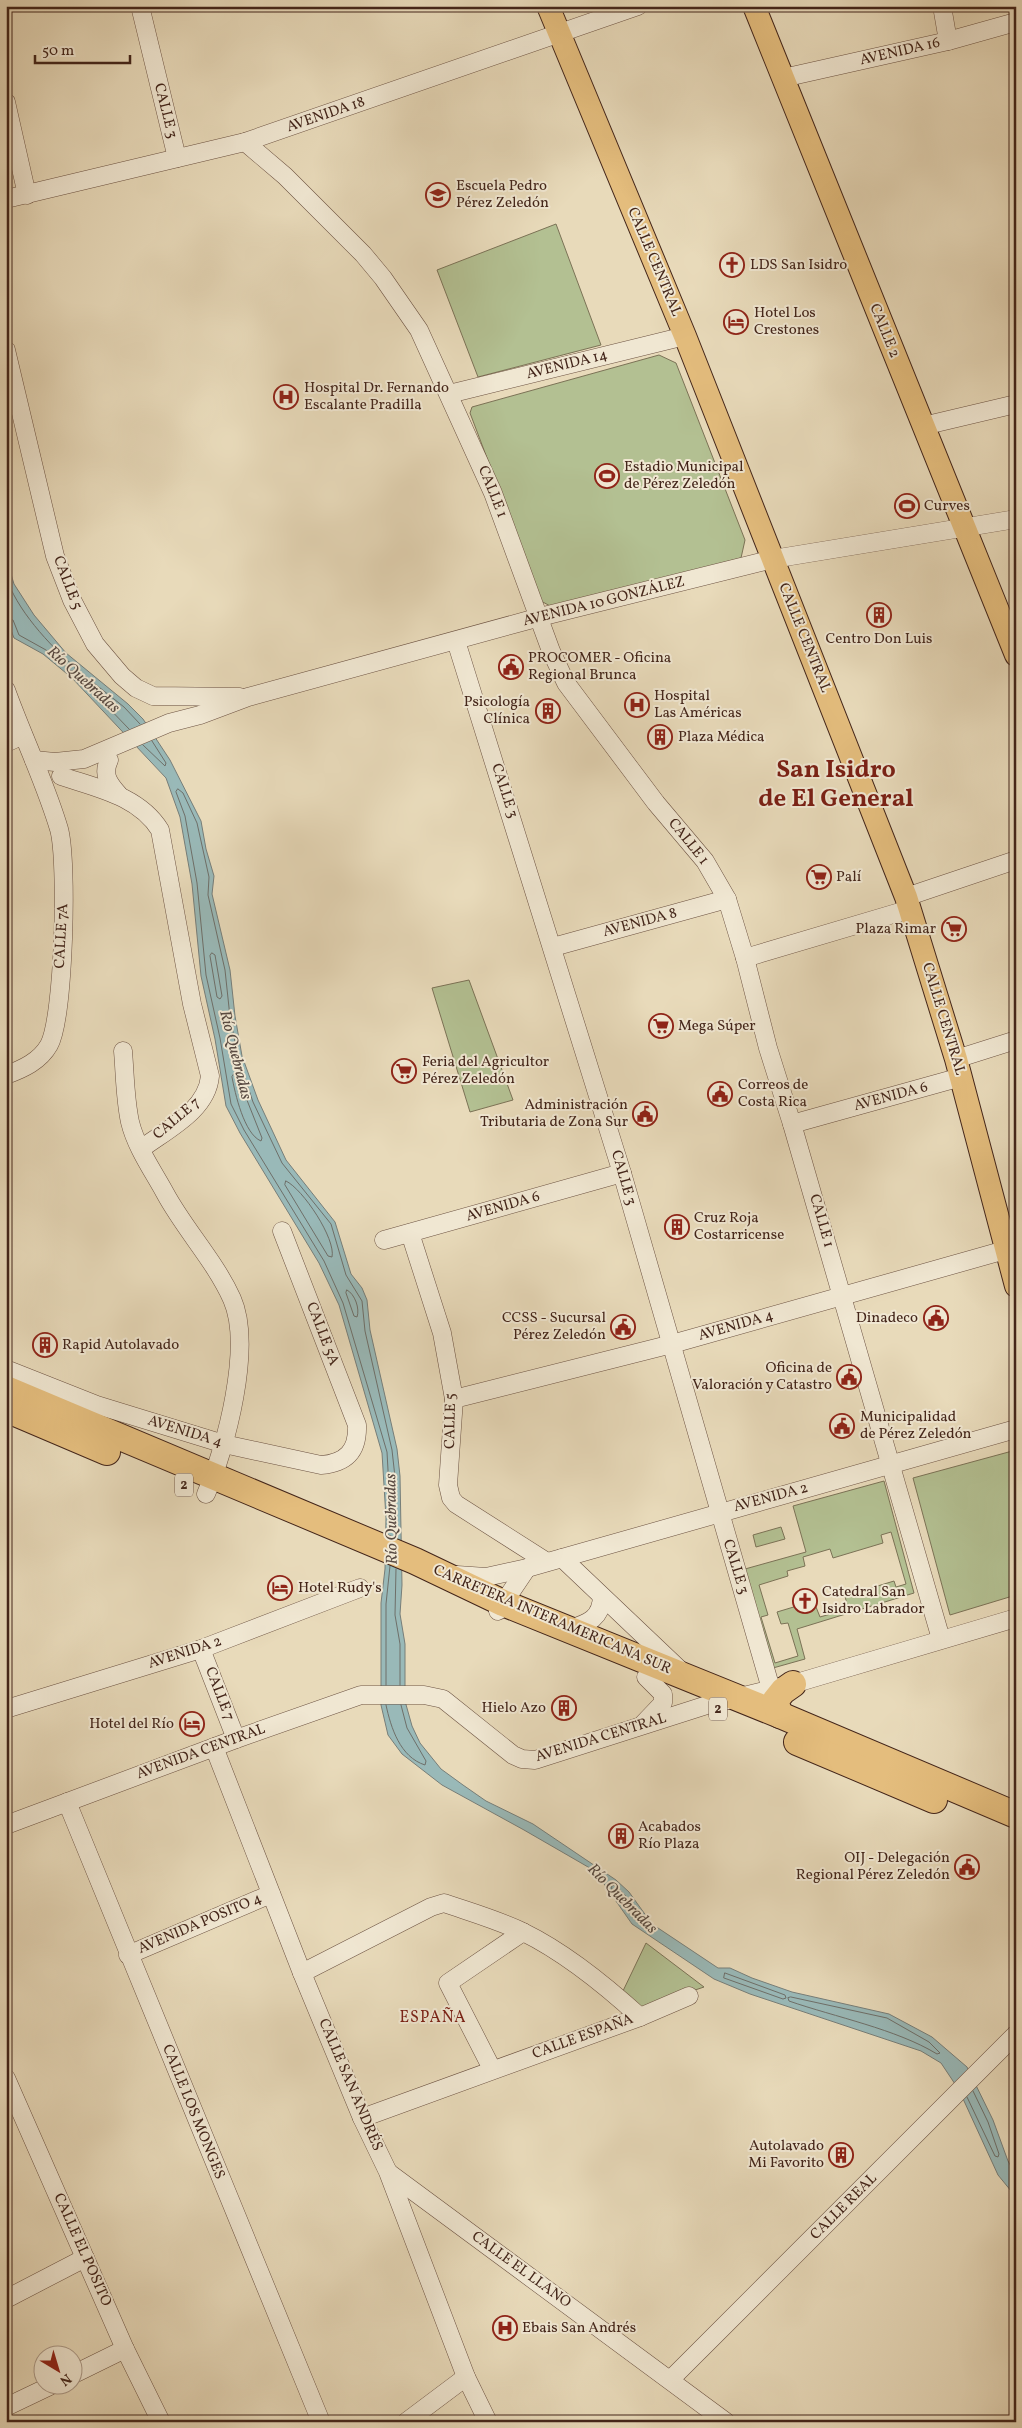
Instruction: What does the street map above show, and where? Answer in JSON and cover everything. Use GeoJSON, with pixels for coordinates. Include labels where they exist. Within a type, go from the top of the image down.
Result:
{"type":"FeatureCollection","features":[{"type":"Feature","properties":{"kind":"highway","name":"CARRETERA INTERAMERICANA SUR"},"geometry":{"type":"LineString","coordinates":[[6,1389],[209,1485]]}},
{"type":"Feature","properties":{"kind":"highway","name":"CARRETERA INTERAMERICANA SUR"},"geometry":{"type":"LineString","coordinates":[[6,1409],[209,1485],[362,1548],[424,1571],[706,1705],[1016,1833]]}},
{"type":"Feature","properties":{"kind":"highway","name":"CARRETERA INTERAMERICANA SUR"},"geometry":{"type":"LineString","coordinates":[[500,1608],[570,1629],[1016,1815]]}},
{"type":"Feature","properties":{"kind":"highway"},"geometry":{"type":"LineString","coordinates":[[780,1715],[775,1701],[783,1690],[782,1687]]}},
{"type":"Feature","properties":{"kind":"main road","name":"CALLE CENTRAL"},"geometry":{"type":"LineString","coordinates":[[548,6],[685,336],[908,903],[1011,1249],[1016,1286]]}},
{"type":"Feature","properties":{"kind":"main road","name":"CALLE 2"},"geometry":{"type":"LineString","coordinates":[[754,6],[1016,655]]}},
{"type":"Feature","properties":{"kind":"street","name":"CALLE 3"},"geometry":{"type":"LineString","coordinates":[[140,6],[177,158]]}},
{"type":"Feature","properties":{"kind":"street","name":"AVENIDA 18"},"geometry":{"type":"LineString","coordinates":[[6,199],[47,191],[245,142],[559,35],[638,6]]}},
{"type":"Feature","properties":{"kind":"street"},"geometry":{"type":"LineString","coordinates":[[942,6],[948,41]]}},
{"type":"Feature","properties":{"kind":"street","name":"AVENIDA 16"},"geometry":{"type":"LineString","coordinates":[[783,78],[948,41],[1016,22]]}},
{"type":"Feature","properties":{"kind":"street"},"geometry":{"type":"LineString","coordinates":[[6,102],[27,194]]}},
{"type":"Feature","properties":{"kind":"street","name":"CALLE 1"},"geometry":{"type":"LineString","coordinates":[[245,142],[285,176],[376,269],[418,330],[493,493],[551,651],[566,683],[656,803],[705,861],[727,899],[745,958],[768,1048],[792,1124],[941,1639]]}},
{"type":"Feature","properties":{"kind":"street"},"geometry":{"type":"LineString","coordinates":[[6,210],[32,204],[41,199],[47,191]]}},
{"type":"Feature","properties":{"kind":"street","name":"AVENIDA 14"},"geometry":{"type":"LineString","coordinates":[[449,394],[685,336]]}},
{"type":"Feature","properties":{"kind":"street","name":"CALLE 5"},"geometry":{"type":"LineString","coordinates":[[6,350],[55,556],[72,600],[95,644],[122,676],[136,688],[153,696],[248,697]]}},
{"type":"Feature","properties":{"kind":"street"},"geometry":{"type":"LineString","coordinates":[[923,426],[1016,404]]}},
{"type":"Feature","properties":{"kind":"street","name":"AVENIDA 10 GONZÁLEZ"},"geometry":{"type":"LineString","coordinates":[[37,768],[61,776],[80,773],[170,727],[248,697],[540,617],[773,560],[1016,519]]}},
{"type":"Feature","properties":{"kind":"street","name":"CALLE 3"},"geometry":{"type":"LineString","coordinates":[[456,641],[622,1173],[719,1512],[782,1687]]}},
{"type":"Feature","properties":{"kind":"street"},"geometry":{"type":"LineString","coordinates":[[6,690],[22,736],[37,768]]}},
{"type":"Feature","properties":{"kind":"street"},"geometry":{"type":"LineString","coordinates":[[6,743],[22,736]]}},
{"type":"Feature","properties":{"kind":"street","name":"AVENIDA 10 GONZÁLEZ"},"geometry":{"type":"LineString","coordinates":[[37,768],[55,762],[114,754]]}},
{"type":"Feature","properties":{"kind":"street","name":"CALLE 7"},"geometry":{"type":"LineString","coordinates":[[114,754],[105,768],[107,779],[119,795]]}},
{"type":"Feature","properties":{"kind":"street","name":"CALLE 7A"},"geometry":{"type":"LineString","coordinates":[[6,1075],[20,1070],[40,1057],[49,1044],[55,1023],[64,883],[63,848],[59,830],[37,768]]}},
{"type":"Feature","properties":{"kind":"street","name":"CALLE 7"},"geometry":{"type":"LineString","coordinates":[[61,776],[119,795],[146,812],[160,830],[192,1004],[210,1076],[209,1087],[194,1109],[140,1149],[172,1206],[232,1299],[238,1319],[240,1344],[231,1420],[209,1485]]}},
{"type":"Feature","properties":{"kind":"street"},"geometry":{"type":"LineString","coordinates":[[745,958],[908,903],[1016,860]]}},
{"type":"Feature","properties":{"kind":"street","name":"AVENIDA 8"},"geometry":{"type":"LineString","coordinates":[[553,947],[727,899]]}},
{"type":"Feature","properties":{"kind":"street","name":"AVENIDA 6"},"geometry":{"type":"LineString","coordinates":[[792,1124],[958,1068],[1016,1040]]}},
{"type":"Feature","properties":{"kind":"street"},"geometry":{"type":"LineString","coordinates":[[123,1051],[130,1123],[140,1149]]}},
{"type":"Feature","properties":{"kind":"street","name":"AVENIDA 6"},"geometry":{"type":"LineString","coordinates":[[384,1240],[622,1173]]}},
{"type":"Feature","properties":{"kind":"street","name":"CALLE 5A"},"geometry":{"type":"LineString","coordinates":[[282,1231],[357,1425],[358,1439]]}},
{"type":"Feature","properties":{"kind":"street","name":"CALLE 5"},"geometry":{"type":"LineString","coordinates":[[410,1233],[442,1332],[454,1400],[448,1485],[451,1498],[463,1510],[554,1560],[602,1598],[690,1679]]}},
{"type":"Feature","properties":{"kind":"street","name":"AVENIDA 4"},"geometry":{"type":"LineString","coordinates":[[454,1400],[672,1344],[1011,1249]]}},
{"type":"Feature","properties":{"kind":"street","name":"AVENIDA 4"},"geometry":{"type":"LineString","coordinates":[[6,1369],[97,1405],[224,1444],[321,1465],[335,1464],[346,1457],[358,1439]]}},
{"type":"Feature","properties":{"kind":"street","name":"AVENIDA 2"},"geometry":{"type":"LineString","coordinates":[[424,1571],[468,1577],[486,1577],[527,1568],[1016,1429]]}},
{"type":"Feature","properties":{"kind":"street"},"geometry":{"type":"LineString","coordinates":[[500,1608],[527,1568]]}},
{"type":"Feature","properties":{"kind":"street","name":"AVENIDA 2"},"geometry":{"type":"LineString","coordinates":[[6,1709],[201,1649],[360,1588]]}},
{"type":"Feature","properties":{"kind":"street"},"geometry":{"type":"LineString","coordinates":[[570,1629],[587,1624],[596,1617],[602,1609],[602,1598]]}},
{"type":"Feature","properties":{"kind":"street","name":"AVENIDA CENTRAL"},"geometry":{"type":"LineString","coordinates":[[6,1825],[236,1739],[361,1696],[424,1694],[434,1696],[452,1704],[513,1755],[522,1759],[535,1760],[559,1754],[706,1705],[782,1687],[1016,1618]]}},
{"type":"Feature","properties":{"kind":"street","name":"CALLE 7"},"geometry":{"type":"LineString","coordinates":[[201,1649],[236,1739]]}},
{"type":"Feature","properties":{"kind":"street"},"geometry":{"type":"LineString","coordinates":[[640,1727],[663,1703],[663,1694],[646,1677]]}},
{"type":"Feature","properties":{"kind":"street","name":"CALLE SAN ANDRÉS"},"geometry":{"type":"LineString","coordinates":[[214,1747],[302,1973],[362,2118],[388,2172],[466,2377],[488,2422]]}},
{"type":"Feature","properties":{"kind":"street","name":"CALLE LOS MONGES"},"geometry":{"type":"LineString","coordinates":[[68,1802],[128,1955],[321,2422]]}},
{"type":"Feature","properties":{"kind":"street","name":"AVENIDA POSITO 4"},"geometry":{"type":"LineString","coordinates":[[128,1955],[271,1894]]}},
{"type":"Feature","properties":{"kind":"street","name":"CALLE ESPAÑA"},"geometry":{"type":"LineString","coordinates":[[302,1973],[431,1907],[444,1903],[523,1932],[585,1970],[608,1988],[640,2018],[492,2069],[362,2118]]}},
{"type":"Feature","properties":{"kind":"street"},"geometry":{"type":"LineString","coordinates":[[492,2069],[448,1983],[523,1932]]}},
{"type":"Feature","properties":{"kind":"street"},"geometry":{"type":"LineString","coordinates":[[640,2018],[689,1996]]}},
{"type":"Feature","properties":{"kind":"street","name":"CALLE REAL"},"geometry":{"type":"LineString","coordinates":[[671,2379],[1016,2034]]}},
{"type":"Feature","properties":{"kind":"street","name":"CALLE EL POSITO"},"geometry":{"type":"LineString","coordinates":[[6,2078],[126,2349],[161,2422]]}},
{"type":"Feature","properties":{"kind":"street","name":"CALLE EL LLANO"},"geometry":{"type":"LineString","coordinates":[[388,2172],[671,2379],[726,2422]]}},
{"type":"Feature","properties":{"kind":"street"},"geometry":{"type":"LineString","coordinates":[[6,2299],[85,2258]]}},
{"type":"Feature","properties":{"kind":"street"},"geometry":{"type":"LineString","coordinates":[[82,2370],[126,2349]]}},
{"type":"Feature","properties":{"kind":"street"},"geometry":{"type":"LineString","coordinates":[[406,2422],[466,2377]]}},
{"type":"Feature","properties":{"kind":"street"},"geometry":{"type":"LineString","coordinates":[[6,2407],[32,2395]]}},
{"type":"Feature","properties":{"kind":"green space"},"geometry":{"type":"Polygon","coordinates":[[[556,224],[601,345],[478,377],[437,270],[556,224]]]}},
{"type":"Feature","properties":{"kind":"green space","name":"Estadio Municipal de Pérez Zeledón"},"geometry":{"type":"Polygon","coordinates":[[[659,355],[676,363],[745,540],[741,558],[552,607],[541,601],[470,413],[472,407],[659,355]]]}},
{"type":"Feature","properties":{"kind":"green space"},"geometry":{"type":"Polygon","coordinates":[[[469,980],[513,1100],[470,1112],[432,988],[469,980]]]}},
{"type":"Feature","properties":{"kind":"green space"},"geometry":{"type":"Polygon","coordinates":[[[1016,1450],[1016,1595],[950,1615],[913,1478],[1016,1450]]]}},
{"type":"Feature","properties":{"kind":"green space"},"geometry":{"type":"Polygon","coordinates":[[[884,1481],[914,1593],[797,1629],[805,1659],[773,1668],[745,1569],[806,1552],[793,1506],[884,1481]],[[891,1532],[881,1535],[883,1543],[833,1558],[830,1549],[803,1557],[805,1566],[787,1571],[788,1576],[759,1585],[768,1615],[761,1617],[775,1663],[798,1656],[788,1623],[781,1624],[777,1612],[797,1606],[799,1612],[816,1607],[820,1617],[848,1609],[845,1596],[894,1581],[896,1587],[906,1584],[891,1532]]]}},
{"type":"Feature","properties":{"kind":"green space"},"geometry":{"type":"Polygon","coordinates":[[[781,1527],[785,1539],[756,1547],[753,1535],[781,1527]]]}},
{"type":"Feature","properties":{"kind":"green space"},"geometry":{"type":"Polygon","coordinates":[[[646,1943],[704,1987],[642,2008],[622,1993],[646,1943]]]}},
{"type":"Feature","properties":{"kind":"water","name":"Río Quebradas"},"geometry":{"type":"Polygon","coordinates":[[[6,558],[14,584],[34,615],[66,653],[128,704],[143,719],[170,760],[201,821],[206,849],[214,876],[212,894],[230,970],[242,1056],[258,1100],[286,1160],[335,1222],[351,1274],[362,1288],[367,1300],[370,1330],[397,1449],[400,1476],[402,1585],[400,1614],[405,1644],[405,1701],[412,1726],[420,1743],[441,1769],[463,1785],[486,1801],[533,1824],[616,1880],[629,1892],[652,1924],[718,1968],[730,1968],[792,1992],[889,2014],[932,2037],[967,2067],[993,2120],[1008,2161],[1016,2175],[1016,2197],[998,2175],[959,2090],[941,2063],[921,2051],[750,1994],[714,1979],[632,1924],[595,1871],[442,1785],[402,1754],[388,1735],[381,1705],[381,1603],[385,1569],[386,1518],[382,1453],[339,1305],[319,1263],[240,1133],[226,1106],[215,1039],[201,976],[192,884],[180,817],[166,778],[72,678],[43,654],[14,638],[6,617],[6,558]]]}},
{"type":"Feature","properties":{"kind":"place","name":"Escuela Pedro Pérez Zeledón"},"geometry":{"type":"Point","coordinates":[438,195]}},
{"type":"Feature","properties":{"kind":"place","name":"LDS San Isidro"},"geometry":{"type":"Point","coordinates":[732,265]}},
{"type":"Feature","properties":{"kind":"place","name":"Hotel Los Crestones"},"geometry":{"type":"Point","coordinates":[736,322]}},
{"type":"Feature","properties":{"kind":"place","name":"Hospital Dr. Fernando Escalante Pradilla"},"geometry":{"type":"Point","coordinates":[286,397]}},
{"type":"Feature","properties":{"kind":"place","name":"Estadio Municipal de Pérez Zeledón"},"geometry":{"type":"Point","coordinates":[607,476]}},
{"type":"Feature","properties":{"kind":"place","name":"Curves"},"geometry":{"type":"Point","coordinates":[907,506]}},
{"type":"Feature","properties":{"kind":"place","name":"Centro Don Luis"},"geometry":{"type":"Point","coordinates":[879,615]}},
{"type":"Feature","properties":{"kind":"place","name":"PROCOMER - Oficina Regional Brunca"},"geometry":{"type":"Point","coordinates":[511,667]}},
{"type":"Feature","properties":{"kind":"place","name":"Hospital Las Américas"},"geometry":{"type":"Point","coordinates":[637,705]}},
{"type":"Feature","properties":{"kind":"place","name":"Psicología Clínica"},"geometry":{"type":"Point","coordinates":[548,711]}},
{"type":"Feature","properties":{"kind":"place","name":"Plaza Médica"},"geometry":{"type":"Point","coordinates":[660,737]}},
{"type":"Feature","properties":{"kind":"place","name":"Palí"},"geometry":{"type":"Point","coordinates":[819,877]}},
{"type":"Feature","properties":{"kind":"place","name":"Plaza Rimar"},"geometry":{"type":"Point","coordinates":[954,929]}},
{"type":"Feature","properties":{"kind":"place","name":"Mega Súper"},"geometry":{"type":"Point","coordinates":[661,1026]}},
{"type":"Feature","properties":{"kind":"place","name":"Feria del Agricultor Pérez Zeledón"},"geometry":{"type":"Point","coordinates":[404,1071]}},
{"type":"Feature","properties":{"kind":"place","name":"Correos de Costa Rica"},"geometry":{"type":"Point","coordinates":[720,1094]}},
{"type":"Feature","properties":{"kind":"place","name":"Administración Tributaria de Zona Sur"},"geometry":{"type":"Point","coordinates":[645,1114]}},
{"type":"Feature","properties":{"kind":"place","name":"Cruz Roja Costarricense"},"geometry":{"type":"Point","coordinates":[677,1227]}},
{"type":"Feature","properties":{"kind":"place","name":"Dinadeco"},"geometry":{"type":"Point","coordinates":[936,1318]}},
{"type":"Feature","properties":{"kind":"place","name":"CCSS - Sucursal Pérez Zeledón"},"geometry":{"type":"Point","coordinates":[623,1327]}},
{"type":"Feature","properties":{"kind":"place","name":"Rapid Autolavado"},"geometry":{"type":"Point","coordinates":[45,1345]}},
{"type":"Feature","properties":{"kind":"place","name":"Oficina de Valoración y Catastro"},"geometry":{"type":"Point","coordinates":[849,1377]}},
{"type":"Feature","properties":{"kind":"place","name":"Municipalidad de Pérez Zeledón"},"geometry":{"type":"Point","coordinates":[842,1426]}},
{"type":"Feature","properties":{"kind":"place","name":"Hotel Rudy's"},"geometry":{"type":"Point","coordinates":[280,1588]}},
{"type":"Feature","properties":{"kind":"place","name":"Catedral San Isidro Labrador"},"geometry":{"type":"Point","coordinates":[805,1601]}},
{"type":"Feature","properties":{"kind":"place","name":"Hielo Azo"},"geometry":{"type":"Point","coordinates":[564,1708]}},
{"type":"Feature","properties":{"kind":"place","name":"Hotel del Río"},"geometry":{"type":"Point","coordinates":[192,1724]}},
{"type":"Feature","properties":{"kind":"place","name":"Acabados Río Plaza"},"geometry":{"type":"Point","coordinates":[621,1836]}},
{"type":"Feature","properties":{"kind":"place","name":"OIJ - Delegación Regional Pérez Zeledón"},"geometry":{"type":"Point","coordinates":[967,1867]}},
{"type":"Feature","properties":{"kind":"place","name":"Autolavado Mi Favorito"},"geometry":{"type":"Point","coordinates":[841,2155]}},
{"type":"Feature","properties":{"kind":"place","name":"Ebais San Andrés"},"geometry":{"type":"Point","coordinates":[505,2328]}},
{"type":"Feature","properties":{"kind":"district","name":"San Isidro de El General"},"geometry":{"type":"Point","coordinates":[836,784]}},
{"type":"Feature","properties":{"kind":"district","name":"ESPAÑA"},"geometry":{"type":"Point","coordinates":[433,2018]}}]}
